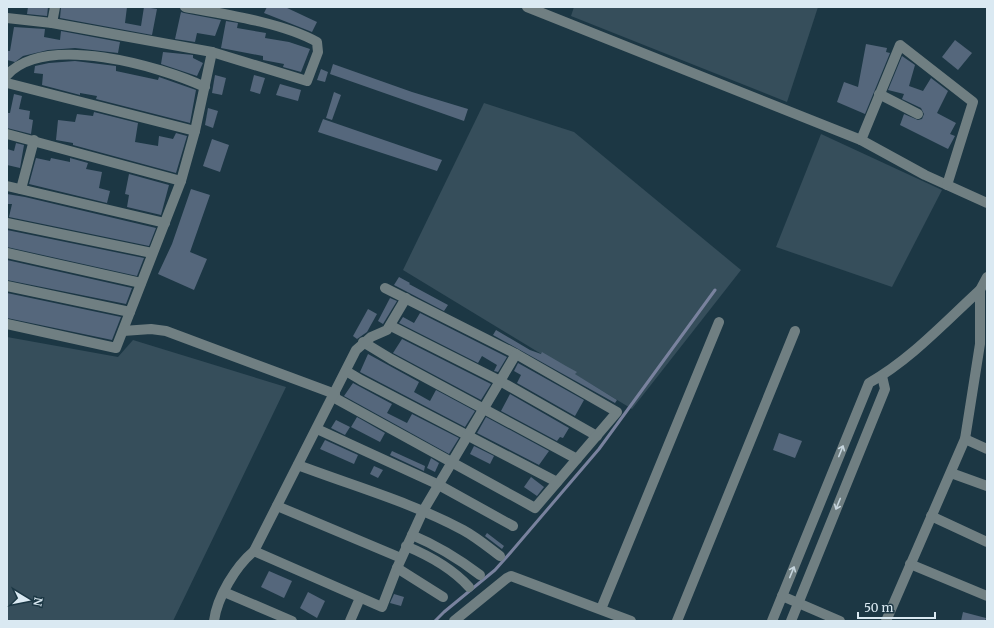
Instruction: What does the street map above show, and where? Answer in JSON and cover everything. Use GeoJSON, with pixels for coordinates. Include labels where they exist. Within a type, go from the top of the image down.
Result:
{"type":"FeatureCollection","features":[{"type":"Feature","properties":{"kind":"street"},"geometry":{"type":"LineString","coordinates":[[52,23],[55,7]]}},
{"type":"Feature","properties":{"kind":"street"},"geometry":{"type":"LineString","coordinates":[[7,18],[52,23],[212,52],[307,81],[319,47],[317,42],[314,40],[247,18],[185,7]]}},
{"type":"Feature","properties":{"kind":"street"},"geometry":{"type":"LineString","coordinates":[[527,7],[861,140],[947,185],[987,203]]}},
{"type":"Feature","properties":{"kind":"street"},"geometry":{"type":"LineString","coordinates":[[861,140],[900,45],[973,102],[947,185]]}},
{"type":"Feature","properties":{"kind":"street"},"geometry":{"type":"LineString","coordinates":[[7,324],[116,348],[181,181],[195,131],[212,52]]}},
{"type":"Feature","properties":{"kind":"street"},"geometry":{"type":"LineString","coordinates":[[7,75],[15,67],[45,56],[76,54],[151,67],[188,78],[205,86]]}},
{"type":"Feature","properties":{"kind":"street"},"geometry":{"type":"LineString","coordinates":[[7,83],[195,131]]}},
{"type":"Feature","properties":{"kind":"street"},"geometry":{"type":"LineString","coordinates":[[879,94],[918,114]]}},
{"type":"Feature","properties":{"kind":"street"},"geometry":{"type":"LineString","coordinates":[[7,134],[34,140],[181,181]]}},
{"type":"Feature","properties":{"kind":"street"},"geometry":{"type":"LineString","coordinates":[[21,189],[34,140]]}},
{"type":"Feature","properties":{"kind":"street"},"geometry":{"type":"LineString","coordinates":[[8,188],[21,189],[165,222]]}},
{"type":"Feature","properties":{"kind":"street"},"geometry":{"type":"LineString","coordinates":[[7,223],[152,254]]}},
{"type":"Feature","properties":{"kind":"street"},"geometry":{"type":"LineString","coordinates":[[7,254],[141,283]]}},
{"type":"Feature","properties":{"kind":"street"},"geometry":{"type":"LineString","coordinates":[[772,621],[869,384],[909,355],[980,290],[987,278]]}},
{"type":"Feature","properties":{"kind":"street"},"geometry":{"type":"LineString","coordinates":[[7,286],[130,312]]}},
{"type":"Feature","properties":{"kind":"street"},"geometry":{"type":"LineString","coordinates":[[123,331],[151,329],[166,331],[334,395],[535,508],[617,412],[516,354],[385,288]]}},
{"type":"Feature","properties":{"kind":"street"},"geometry":{"type":"LineString","coordinates":[[886,621],[965,439],[980,344],[980,290]]}},
{"type":"Feature","properties":{"kind":"street"},"geometry":{"type":"LineString","coordinates":[[214,619],[224,592],[235,571],[254,551],[356,350],[363,342],[387,330],[391,326],[406,298]]}},
{"type":"Feature","properties":{"kind":"street"},"geometry":{"type":"LineString","coordinates":[[601,610],[718,322]]}},
{"type":"Feature","properties":{"kind":"street"},"geometry":{"type":"LineString","coordinates":[[391,326],[500,381],[597,436]]}},
{"type":"Feature","properties":{"kind":"street"},"geometry":{"type":"LineString","coordinates":[[677,621],[795,331]]}},
{"type":"Feature","properties":{"kind":"street"},"geometry":{"type":"LineString","coordinates":[[363,342],[577,460]]}},
{"type":"Feature","properties":{"kind":"street"},"geometry":{"type":"LineString","coordinates":[[254,551],[382,607],[406,546],[422,512],[437,484],[516,354]]}},
{"type":"Feature","properties":{"kind":"street"},"geometry":{"type":"LineString","coordinates":[[346,371],[466,436],[557,482]]}},
{"type":"Feature","properties":{"kind":"street"},"geometry":{"type":"LineString","coordinates":[[791,621],[884,390],[882,376]]}},
{"type":"Feature","properties":{"kind":"street"},"geometry":{"type":"LineString","coordinates":[[317,429],[437,484],[513,526]]}},
{"type":"Feature","properties":{"kind":"street"},"geometry":{"type":"LineString","coordinates":[[965,439],[987,449]]}},
{"type":"Feature","properties":{"kind":"street"},"geometry":{"type":"LineString","coordinates":[[298,465],[422,512],[464,530],[500,556]]}},
{"type":"Feature","properties":{"kind":"street"},"geometry":{"type":"LineString","coordinates":[[951,473],[987,486]]}},
{"type":"Feature","properties":{"kind":"street"},"geometry":{"type":"LineString","coordinates":[[277,506],[401,558]]}},
{"type":"Feature","properties":{"kind":"street"},"geometry":{"type":"LineString","coordinates":[[931,516],[987,542]]}},
{"type":"Feature","properties":{"kind":"street"},"geometry":{"type":"LineString","coordinates":[[412,534],[461,561],[480,575]]}},
{"type":"Feature","properties":{"kind":"street"},"geometry":{"type":"LineString","coordinates":[[406,546],[446,566],[460,577],[469,587]]}},
{"type":"Feature","properties":{"kind":"street"},"geometry":{"type":"LineString","coordinates":[[910,564],[987,596]]}},
{"type":"Feature","properties":{"kind":"street"},"geometry":{"type":"LineString","coordinates":[[397,568],[443,597]]}},
{"type":"Feature","properties":{"kind":"street"},"geometry":{"type":"LineString","coordinates":[[454,621],[511,576],[631,621]]}},
{"type":"Feature","properties":{"kind":"street"},"geometry":{"type":"LineString","coordinates":[[224,592],[292,621]]}},
{"type":"Feature","properties":{"kind":"street"},"geometry":{"type":"LineString","coordinates":[[782,596],[840,621]]}},
{"type":"Feature","properties":{"kind":"street"},"geometry":{"type":"LineString","coordinates":[[350,621],[360,598]]}},
{"type":"Feature","properties":{"kind":"shaded area"},"geometry":{"type":"Polygon","coordinates":[[[574,7],[818,7],[787,102],[571,16],[574,7]]]}},
{"type":"Feature","properties":{"kind":"shaded area"},"geometry":{"type":"Polygon","coordinates":[[[484,103],[574,132],[741,270],[632,409],[403,270],[484,103]]]}},
{"type":"Feature","properties":{"kind":"shaded area"},"geometry":{"type":"Polygon","coordinates":[[[821,134],[942,190],[892,287],[776,247],[821,134]]]}},
{"type":"Feature","properties":{"kind":"shaded area"},"geometry":{"type":"Polygon","coordinates":[[[7,337],[118,357],[133,340],[286,387],[173,621],[7,621],[7,337]]]}},
{"type":"Feature","properties":{"kind":"building"},"geometry":{"type":"Polygon","coordinates":[[[28,7],[48,7],[47,16],[27,14],[28,7]]]}},
{"type":"Feature","properties":{"kind":"building"},"geometry":{"type":"Polygon","coordinates":[[[61,7],[127,7],[125,23],[141,26],[144,7],[157,9],[152,35],[60,18],[61,7]]]}},
{"type":"Feature","properties":{"kind":"building"},"geometry":{"type":"Polygon","coordinates":[[[267,7],[285,7],[317,22],[312,32],[264,13],[267,7]]]}},
{"type":"Feature","properties":{"kind":"building"},"geometry":{"type":"Polygon","coordinates":[[[181,12],[221,20],[215,36],[197,33],[195,42],[175,39],[181,12]]]}},
{"type":"Feature","properties":{"kind":"building"},"geometry":{"type":"Polygon","coordinates":[[[226,21],[238,23],[237,28],[266,33],[265,38],[289,42],[310,49],[301,72],[283,67],[284,64],[263,60],[263,56],[221,48],[226,21]]]}},
{"type":"Feature","properties":{"kind":"building"},"geometry":{"type":"Polygon","coordinates":[[[14,27],[45,29],[44,37],[60,40],[61,31],[120,42],[118,53],[75,48],[48,50],[23,56],[15,62],[7,60],[7,51],[10,51],[14,27]]]}},
{"type":"Feature","properties":{"kind":"building"},"geometry":{"type":"Polygon","coordinates":[[[955,40],[972,53],[958,70],[942,57],[955,40]]]}},
{"type":"Feature","properties":{"kind":"building"},"geometry":{"type":"Polygon","coordinates":[[[866,44],[887,48],[886,52],[890,53],[865,114],[837,102],[844,82],[858,87],[866,44]]]}},
{"type":"Feature","properties":{"kind":"building"},"geometry":{"type":"Polygon","coordinates":[[[163,52],[193,55],[193,58],[203,63],[197,76],[161,64],[163,52]]]}},
{"type":"Feature","properties":{"kind":"building"},"geometry":{"type":"Polygon","coordinates":[[[902,56],[915,65],[909,86],[923,91],[931,78],[948,91],[937,113],[956,123],[950,134],[955,136],[948,149],[900,125],[904,114],[918,120],[922,119],[924,114],[921,108],[902,99],[904,94],[888,90],[902,56]]]}},
{"type":"Feature","properties":{"kind":"building"},"geometry":{"type":"Polygon","coordinates":[[[75,61],[116,66],[116,71],[158,80],[159,77],[196,90],[190,123],[96,99],[97,96],[80,93],[80,95],[42,85],[43,74],[34,73],[35,66],[49,63],[75,61]]]}},
{"type":"Feature","properties":{"kind":"building"},"geometry":{"type":"Polygon","coordinates":[[[333,64],[412,92],[468,109],[464,121],[330,74],[333,64]]]}},
{"type":"Feature","properties":{"kind":"building"},"geometry":{"type":"Polygon","coordinates":[[[321,69],[328,72],[325,82],[317,80],[321,69]]]}},
{"type":"Feature","properties":{"kind":"building"},"geometry":{"type":"Polygon","coordinates":[[[215,75],[226,78],[222,95],[212,93],[215,75]]]}},
{"type":"Feature","properties":{"kind":"building"},"geometry":{"type":"Polygon","coordinates":[[[254,75],[265,78],[260,94],[250,91],[254,75]]]}},
{"type":"Feature","properties":{"kind":"building"},"geometry":{"type":"Polygon","coordinates":[[[280,84],[301,90],[298,101],[276,95],[280,84]]]}},
{"type":"Feature","properties":{"kind":"building"},"geometry":{"type":"Polygon","coordinates":[[[334,92],[341,95],[332,120],[326,118],[334,92]]]}},
{"type":"Feature","properties":{"kind":"building"},"geometry":{"type":"Polygon","coordinates":[[[14,94],[22,96],[19,109],[30,111],[29,119],[33,120],[31,134],[7,128],[7,113],[10,113],[14,94]]]}},
{"type":"Feature","properties":{"kind":"building"},"geometry":{"type":"Polygon","coordinates":[[[208,108],[218,111],[213,128],[205,125],[208,108]]]}},
{"type":"Feature","properties":{"kind":"building"},"geometry":{"type":"Polygon","coordinates":[[[94,112],[138,123],[135,142],[158,146],[159,136],[173,139],[176,133],[187,136],[176,173],[73,145],[73,143],[56,140],[58,120],[75,122],[77,114],[93,116],[94,112]]]}},
{"type":"Feature","properties":{"kind":"building"},"geometry":{"type":"Polygon","coordinates":[[[323,119],[442,160],[437,171],[318,132],[323,119]]]}},
{"type":"Feature","properties":{"kind":"building"},"geometry":{"type":"Polygon","coordinates":[[[212,139],[229,145],[220,172],[203,166],[212,139]]]}},
{"type":"Feature","properties":{"kind":"building"},"geometry":{"type":"Polygon","coordinates":[[[16,143],[24,145],[20,168],[7,165],[7,149],[14,151],[16,143]]]}},
{"type":"Feature","properties":{"kind":"building"},"geometry":{"type":"Polygon","coordinates":[[[36,158],[50,161],[51,158],[70,162],[70,158],[88,163],[86,169],[102,172],[99,188],[110,191],[107,203],[29,184],[36,158]]]}},
{"type":"Feature","properties":{"kind":"building"},"geometry":{"type":"Polygon","coordinates":[[[129,174],[169,185],[161,215],[127,207],[129,195],[125,194],[129,174]]]}},
{"type":"Feature","properties":{"kind":"building"},"geometry":{"type":"Polygon","coordinates":[[[191,189],[210,195],[190,252],[207,259],[194,290],[158,274],[172,244],[191,189]]]}},
{"type":"Feature","properties":{"kind":"building"},"geometry":{"type":"Polygon","coordinates":[[[7,194],[156,228],[149,246],[9,217],[12,204],[7,204],[7,194]]]}},
{"type":"Feature","properties":{"kind":"building"},"geometry":{"type":"Polygon","coordinates":[[[7,230],[144,258],[137,276],[7,247],[7,230]]]}},
{"type":"Feature","properties":{"kind":"building"},"geometry":{"type":"Polygon","coordinates":[[[7,260],[132,288],[126,304],[7,280],[7,260]]]}},
{"type":"Feature","properties":{"kind":"building"},"geometry":{"type":"Polygon","coordinates":[[[399,277],[448,305],[444,311],[394,285],[399,277]]]}},
{"type":"Feature","properties":{"kind":"building"},"geometry":{"type":"Polygon","coordinates":[[[7,293],[121,317],[112,340],[7,318],[7,293]]]}},
{"type":"Feature","properties":{"kind":"building"},"geometry":{"type":"Polygon","coordinates":[[[390,298],[397,301],[383,324],[378,321],[390,298]]]}},
{"type":"Feature","properties":{"kind":"building"},"geometry":{"type":"Polygon","coordinates":[[[368,309],[377,314],[367,332],[357,339],[353,336],[368,309]]]}},
{"type":"Feature","properties":{"kind":"building"},"geometry":{"type":"Polygon","coordinates":[[[420,313],[507,357],[498,372],[494,371],[497,365],[482,356],[478,363],[399,323],[403,317],[414,323],[420,313]]]}},
{"type":"Feature","properties":{"kind":"building"},"geometry":{"type":"Polygon","coordinates":[[[496,330],[530,350],[541,354],[542,352],[577,372],[575,374],[617,400],[615,403],[493,335],[496,330]]]}},
{"type":"Feature","properties":{"kind":"building"},"geometry":{"type":"Polygon","coordinates":[[[402,339],[491,384],[481,400],[393,353],[402,339]]]}},
{"type":"Feature","properties":{"kind":"building"},"geometry":{"type":"Polygon","coordinates":[[[368,354],[419,382],[414,392],[430,401],[436,390],[475,411],[465,427],[360,372],[368,354]]]}},
{"type":"Feature","properties":{"kind":"building"},"geometry":{"type":"Polygon","coordinates":[[[518,363],[584,400],[575,416],[517,383],[521,375],[514,371],[518,363]]]}},
{"type":"Feature","properties":{"kind":"building"},"geometry":{"type":"Polygon","coordinates":[[[353,383],[392,404],[387,413],[407,423],[412,414],[459,438],[449,454],[344,396],[353,383]]]}},
{"type":"Feature","properties":{"kind":"building"},"geometry":{"type":"Polygon","coordinates":[[[510,394],[569,428],[563,438],[560,437],[557,441],[501,411],[510,394]]]}},
{"type":"Feature","properties":{"kind":"building"},"geometry":{"type":"Polygon","coordinates":[[[357,417],[385,433],[380,442],[351,427],[357,417]]]}},
{"type":"Feature","properties":{"kind":"building"},"geometry":{"type":"Polygon","coordinates":[[[486,417],[549,451],[539,465],[477,433],[486,417]]]}},
{"type":"Feature","properties":{"kind":"building"},"geometry":{"type":"Polygon","coordinates":[[[336,420],[350,427],[345,435],[331,428],[336,420]]]}},
{"type":"Feature","properties":{"kind":"building"},"geometry":{"type":"Polygon","coordinates":[[[779,433],[802,441],[795,458],[773,450],[779,433]]]}},
{"type":"Feature","properties":{"kind":"building"},"geometry":{"type":"Polygon","coordinates":[[[325,440],[358,455],[354,464],[320,449],[325,440]]]}},
{"type":"Feature","properties":{"kind":"building"},"geometry":{"type":"Polygon","coordinates":[[[474,446],[494,456],[490,464],[470,454],[474,446]]]}},
{"type":"Feature","properties":{"kind":"building"},"geometry":{"type":"Polygon","coordinates":[[[392,451],[425,466],[424,471],[390,455],[392,451]]]}},
{"type":"Feature","properties":{"kind":"building"},"geometry":{"type":"Polygon","coordinates":[[[431,458],[439,463],[435,472],[427,468],[431,458]]]}},
{"type":"Feature","properties":{"kind":"building"},"geometry":{"type":"Polygon","coordinates":[[[374,466],[383,470],[378,478],[370,474],[374,466]]]}},
{"type":"Feature","properties":{"kind":"building"},"geometry":{"type":"Polygon","coordinates":[[[531,477],[544,487],[537,496],[524,487],[531,477]]]}},
{"type":"Feature","properties":{"kind":"building"},"geometry":{"type":"Polygon","coordinates":[[[487,533],[504,546],[502,549],[485,536],[487,533]]]}},
{"type":"Feature","properties":{"kind":"building"},"geometry":{"type":"Polygon","coordinates":[[[269,571],[292,581],[284,598],[261,587],[269,571]]]}},
{"type":"Feature","properties":{"kind":"building"},"geometry":{"type":"Polygon","coordinates":[[[308,592],[325,601],[317,618],[300,608],[308,592]]]}},
{"type":"Feature","properties":{"kind":"building"},"geometry":{"type":"Polygon","coordinates":[[[394,594],[404,597],[401,606],[390,603],[394,594]]]}},
{"type":"Feature","properties":{"kind":"building"},"geometry":{"type":"Polygon","coordinates":[[[963,612],[986,618],[985,621],[961,621],[963,612]]]}},
{"type":"Feature","properties":{"kind":"waterway"},"geometry":{"type":"LineString","coordinates":[[435,621],[495,570],[599,449],[715,290]]}}]}
